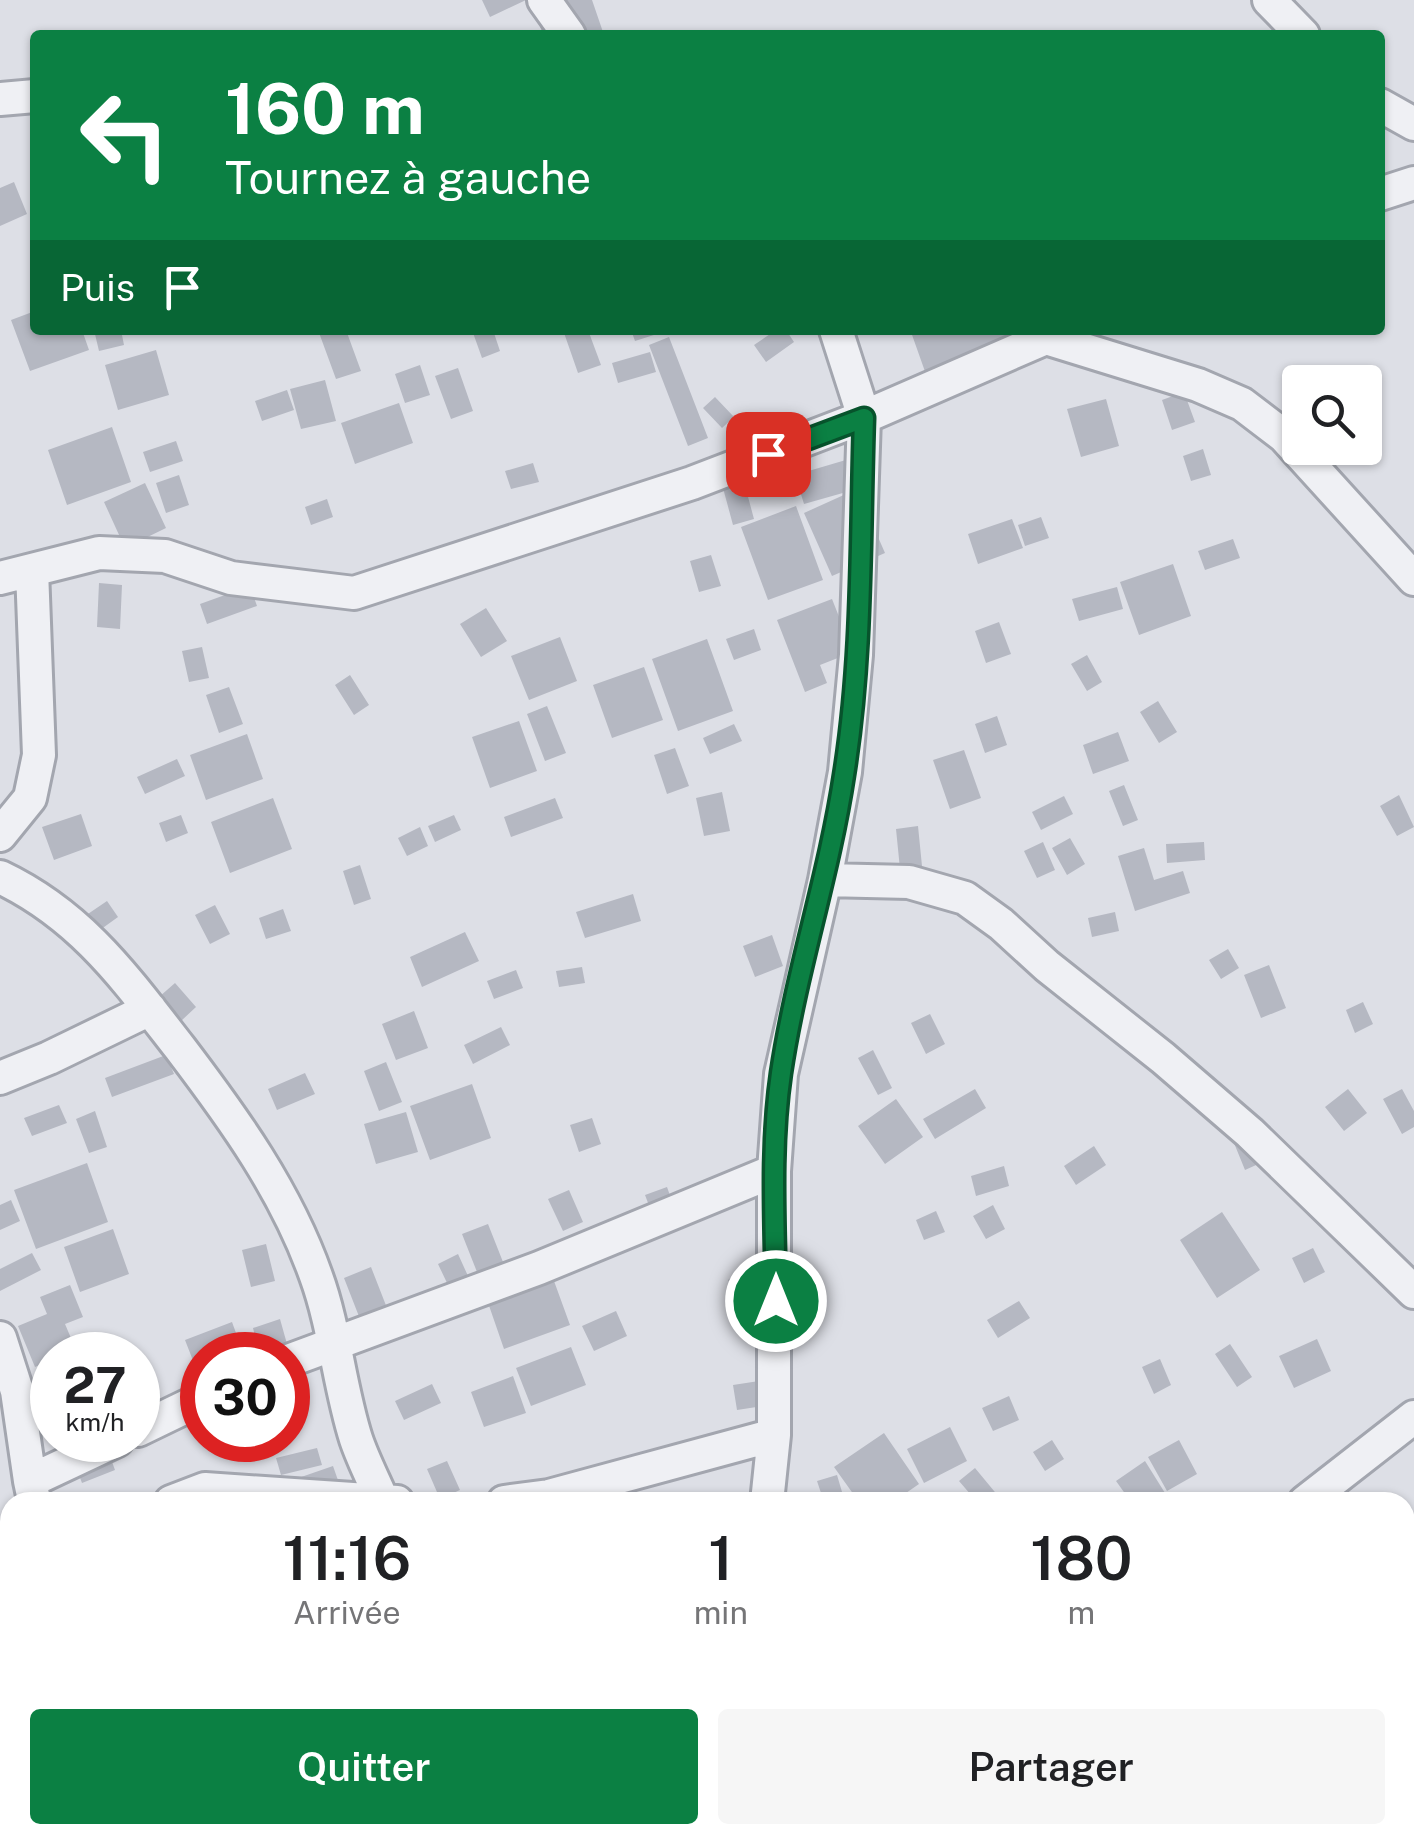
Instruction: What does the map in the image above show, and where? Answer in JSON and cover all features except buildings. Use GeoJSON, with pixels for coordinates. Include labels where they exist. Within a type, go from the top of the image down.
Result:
{"type":"FeatureCollection","features":[{"type":"Feature","properties":{"kind":"street"},"geometry":{"type":"LineString","coordinates":[[544,0],[565,30]]}},
{"type":"Feature","properties":{"kind":"street"},"geometry":{"type":"LineString","coordinates":[[1269,0],[1298,30]]}},
{"type":"Feature","properties":{"kind":"street"},"geometry":{"type":"LineString","coordinates":[[0,99],[30,96]]}},
{"type":"Feature","properties":{"kind":"street"},"geometry":{"type":"LineString","coordinates":[[1385,108],[1414,124]]}},
{"type":"Feature","properties":{"kind":"street"},"geometry":{"type":"LineString","coordinates":[[1385,192],[1414,183]]}},
{"type":"Feature","properties":{"kind":"street"},"geometry":{"type":"LineString","coordinates":[[768,1492],[774,1435],[774,1171],[781,1074],[845,772],[856,654],[864,418],[838,335]]}},
{"type":"Feature","properties":{"kind":"street"},"geometry":{"type":"LineString","coordinates":[[0,578],[98,554],[165,556],[230,578],[354,594],[612,512],[864,418],[1053,335]]}},
{"type":"Feature","properties":{"kind":"street"},"geometry":{"type":"LineString","coordinates":[[1058,335],[1242,404],[1284,436],[1414,579]]}},
{"type":"Feature","properties":{"kind":"street"},"geometry":{"type":"LineString","coordinates":[[0,835],[30,798],[39,756],[32,570]]}},
{"type":"Feature","properties":{"kind":"street"},"geometry":{"type":"LineString","coordinates":[[0,877],[31,892],[68,919],[120,970],[272,1176],[318,1280],[356,1439],[379,1492]]}},
{"type":"Feature","properties":{"kind":"street"},"geometry":{"type":"LineString","coordinates":[[825,880],[909,882],[966,898],[1250,1132],[1414,1292]]}},
{"type":"Feature","properties":{"kind":"street"},"geometry":{"type":"LineString","coordinates":[[0,1078],[150,1009]]}},
{"type":"Feature","properties":{"kind":"street"},"geometry":{"type":"LineString","coordinates":[[310,1352],[522,1275],[774,1171]]}},
{"type":"Feature","properties":{"kind":"street"},"geometry":{"type":"LineString","coordinates":[[0,1338],[18,1391],[33,1492],[81,1462]]}},
{"type":"Feature","properties":{"kind":"street"},"geometry":{"type":"LineString","coordinates":[[1318,1492],[1414,1417]]}},
{"type":"Feature","properties":{"kind":"street"},"geometry":{"type":"LineString","coordinates":[[564,1492],[774,1435]]}},
{"type":"Feature","properties":{"kind":"street"},"geometry":{"type":"LineString","coordinates":[[197,1492],[205,1489],[246,1492]]}},
{"type":"Feature","properties":{"kind":"route"},"geometry":{"type":"LineString","coordinates":[[768,454],[864,418],[856,654],[845,772],[781,1074],[774,1171],[776,1301]]}}]}
